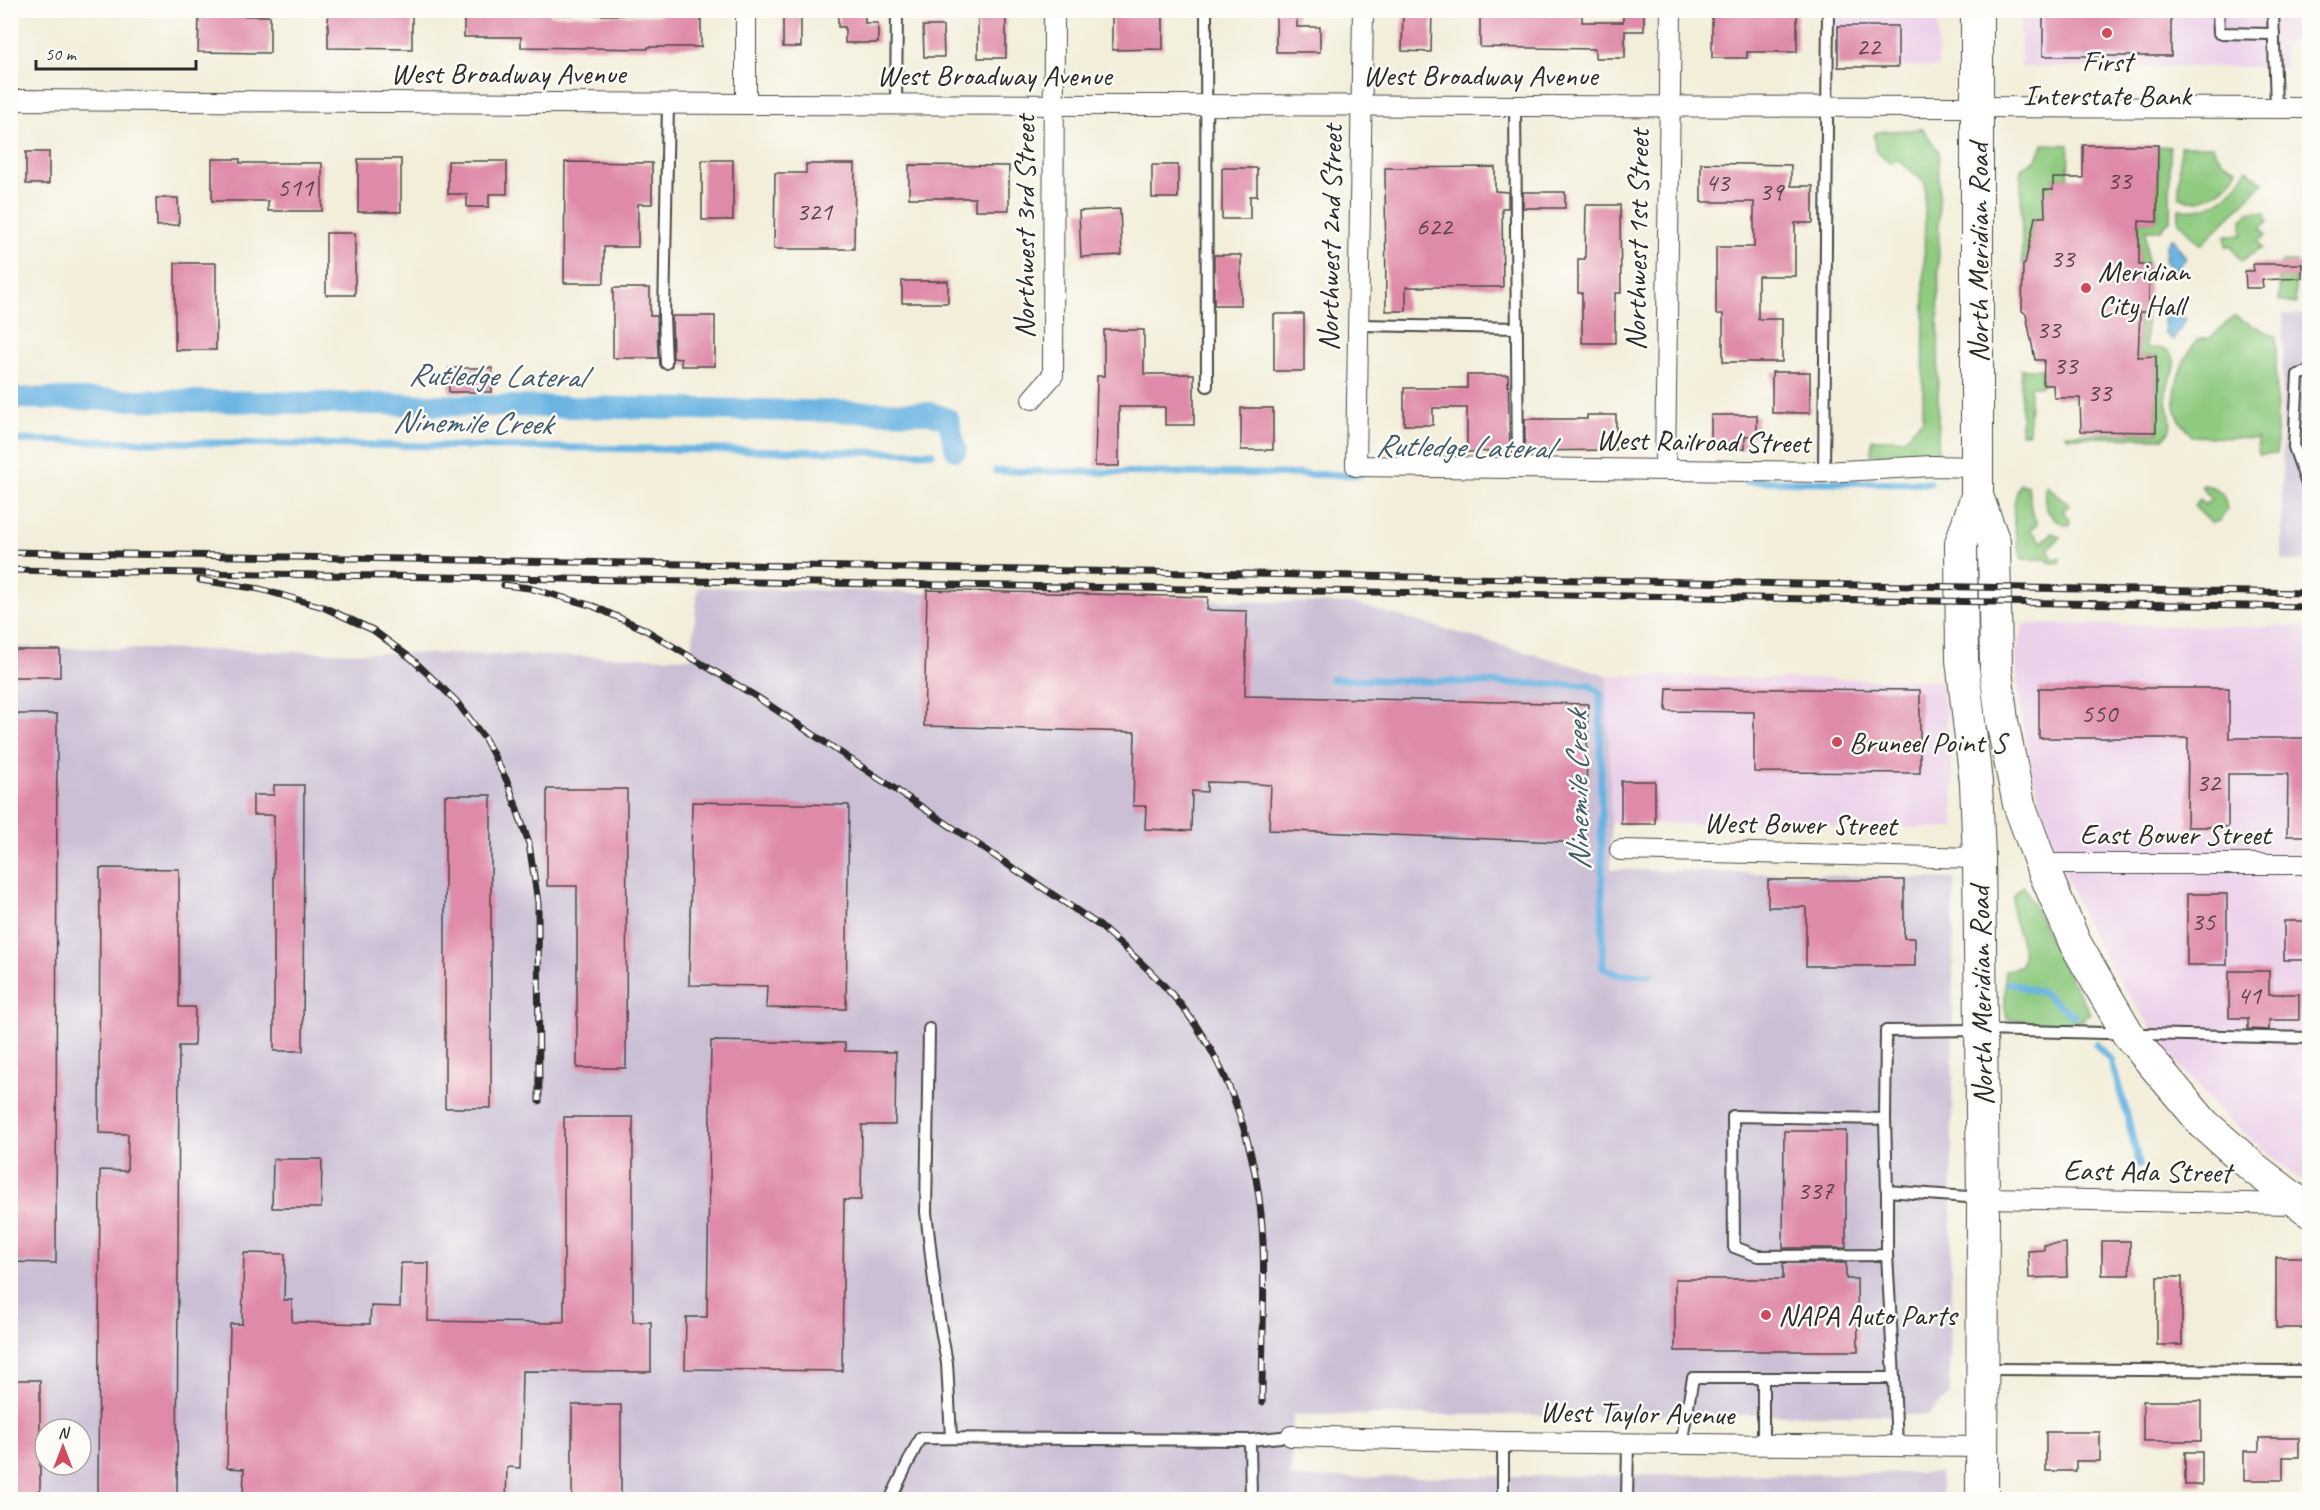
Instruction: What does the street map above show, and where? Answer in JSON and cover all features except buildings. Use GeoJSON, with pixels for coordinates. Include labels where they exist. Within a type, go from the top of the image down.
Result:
{"type":"FeatureCollection","features":[{"type":"Feature","properties":{"kind":"main road","name":"North Meridian Road"},"geometry":{"type":"LineString","coordinates":[[1977,10],[1977,481],[1961,543],[1961,554],[1962,660],[1976,783],[1983,1030],[1982,1500]]}},
{"type":"Feature","properties":{"kind":"main road","name":"North Meridian Road"},"geometry":{"type":"LineString","coordinates":[[1977,481],[1995,542],[1996,670],[2002,721],[2019,804],[2041,864],[2075,943],[2128,1034],[2204,1124],[2255,1169],[2306,1206]]}},
{"type":"Feature","properties":{"kind":"street"},"geometry":{"type":"LineString","coordinates":[[746,10],[746,104]]}},
{"type":"Feature","properties":{"kind":"street","name":"Northwest 3rd Street"},"geometry":{"type":"LineString","coordinates":[[1032,399],[1053,375],[1054,10]]}},
{"type":"Feature","properties":{"kind":"street","name":"Northwest 2nd Street"},"geometry":{"type":"LineString","coordinates":[[1356,466],[1363,10]]}},
{"type":"Feature","properties":{"kind":"street","name":"Northwest 1st Street"},"geometry":{"type":"LineString","coordinates":[[1665,470],[1671,10]]}},
{"type":"Feature","properties":{"kind":"street","name":"West Broadway Avenue"},"geometry":{"type":"LineString","coordinates":[[10,100],[2310,108]]}},
{"type":"Feature","properties":{"kind":"street","name":"West Railroad Street"},"geometry":{"type":"LineString","coordinates":[[1356,466],[1824,472],[1932,466],[1977,481]]}},
{"type":"Feature","properties":{"kind":"street","name":"West Bower Street"},"geometry":{"type":"LineString","coordinates":[[1620,850],[1979,858]]}},
{"type":"Feature","properties":{"kind":"street","name":"East Bower Street"},"geometry":{"type":"LineString","coordinates":[[2041,864],[2310,864]]}},
{"type":"Feature","properties":{"kind":"street","name":"East Ada Street"},"geometry":{"type":"LineString","coordinates":[[1983,1198],[2306,1206]]}},
{"type":"Feature","properties":{"kind":"street","name":"West Taylor Avenue"},"geometry":{"type":"LineString","coordinates":[[1291,1436],[1503,1442],[1982,1447]]}},
{"type":"Feature","properties":{"kind":"lane"},"geometry":{"type":"LineString","coordinates":[[896,104],[897,10]]}},
{"type":"Feature","properties":{"kind":"lane"},"geometry":{"type":"LineString","coordinates":[[1206,10],[1207,386]]}},
{"type":"Feature","properties":{"kind":"lane"},"geometry":{"type":"LineString","coordinates":[[1824,472],[1828,10]]}},
{"type":"Feature","properties":{"kind":"lane"},"geometry":{"type":"LineString","coordinates":[[2218,10],[2219,33],[2274,34]]}},
{"type":"Feature","properties":{"kind":"lane"},"geometry":{"type":"LineString","coordinates":[[2273,10],[2276,108]]}},
{"type":"Feature","properties":{"kind":"lane"},"geometry":{"type":"LineString","coordinates":[[666,363],[668,104]]}},
{"type":"Feature","properties":{"kind":"lane"},"geometry":{"type":"LineString","coordinates":[[1515,105],[1518,468]]}},
{"type":"Feature","properties":{"kind":"lane"},"geometry":{"type":"LineString","coordinates":[[1359,325],[1517,328]]}},
{"type":"Feature","properties":{"kind":"lane"},"geometry":{"type":"LineString","coordinates":[[2310,371],[2298,375],[2294,447],[2310,493]]}},
{"type":"Feature","properties":{"kind":"lane"},"geometry":{"type":"LineString","coordinates":[[929,1029],[926,1212],[937,1307],[947,1363],[951,1438]]}},
{"type":"Feature","properties":{"kind":"lane"},"geometry":{"type":"LineString","coordinates":[[1897,1446],[1887,1254],[1886,1031],[1983,1030],[2310,1038]]}},
{"type":"Feature","properties":{"kind":"lane"},"geometry":{"type":"LineString","coordinates":[[1885,1119],[1733,1116],[1734,1247],[1758,1256],[1887,1254]]}},
{"type":"Feature","properties":{"kind":"lane"},"geometry":{"type":"LineString","coordinates":[[1887,1191],[1983,1198]]}},
{"type":"Feature","properties":{"kind":"lane"},"geometry":{"type":"LineString","coordinates":[[1982,1369],[2310,1371]]}},
{"type":"Feature","properties":{"kind":"lane"},"geometry":{"type":"LineString","coordinates":[[1681,1444],[1693,1378],[1894,1378]]}},
{"type":"Feature","properties":{"kind":"lane"},"geometry":{"type":"LineString","coordinates":[[1763,1378],[1763,1445]]}},
{"type":"Feature","properties":{"kind":"lane"},"geometry":{"type":"LineString","coordinates":[[890,1500],[920,1438],[1250,1440],[1291,1436]]}},
{"type":"Feature","properties":{"kind":"lane"},"geometry":{"type":"LineString","coordinates":[[1250,1440],[1251,1500]]}},
{"type":"Feature","properties":{"kind":"lane"},"geometry":{"type":"LineString","coordinates":[[1503,1442],[1503,1500]]}},
{"type":"Feature","properties":{"kind":"lane"},"geometry":{"type":"LineString","coordinates":[[1627,1500],[1628,1443]]}},
{"type":"Feature","properties":{"kind":"shaded area"},"geometry":{"type":"Polygon","coordinates":[[[1836,11],[1938,11],[1938,67],[1836,66],[1836,11]]]}},
{"type":"Feature","properties":{"kind":"shaded area"},"geometry":{"type":"Polygon","coordinates":[[[2020,11],[2309,11],[2309,42],[2284,42],[2286,67],[2022,67],[2020,11]]]}},
{"type":"Feature","properties":{"kind":"shaded area"},"geometry":{"type":"Polygon","coordinates":[[[2283,314],[2309,315],[2309,561],[2282,561],[2283,314]]]}},
{"type":"Feature","properties":{"kind":"shaded area"},"geometry":{"type":"Polygon","coordinates":[[[698,587],[1356,604],[1607,675],[1611,869],[1954,879],[1950,1395],[1927,1415],[1293,1415],[1291,1478],[1941,1473],[1941,1499],[11,1500],[11,647],[691,658],[698,587]]]}},
{"type":"Feature","properties":{"kind":"shaded area"},"geometry":{"type":"Polygon","coordinates":[[[2023,624],[2309,627],[2309,1182],[2299,1179],[2252,1140],[2220,1111],[2174,1060],[2112,971],[2091,933],[2075,900],[2046,823],[2035,784],[2022,722],[2016,666],[2016,651],[2023,624]]]}},
{"type":"Feature","properties":{"kind":"shaded area"},"geometry":{"type":"Polygon","coordinates":[[[1607,675],[1942,681],[1953,781],[1954,828],[1611,823],[1607,675]]]}},
{"type":"Feature","properties":{"kind":"green space"},"geometry":{"type":"Polygon","coordinates":[[[1923,129],[1939,152],[1938,453],[1871,454],[1872,439],[1904,439],[1923,419],[1925,183],[1898,160],[1889,163],[1875,150],[1874,135],[1877,132],[1923,129]]]}},
{"type":"Feature","properties":{"kind":"green space"},"geometry":{"type":"Polygon","coordinates":[[[2043,144],[2069,145],[2068,178],[2053,178],[2053,190],[2044,190],[2044,216],[2034,217],[2025,263],[2022,264],[2021,168],[2037,159],[2043,144]]]}},
{"type":"Feature","properties":{"kind":"green space"},"geometry":{"type":"Polygon","coordinates":[[[2158,146],[2170,147],[2170,220],[2161,230],[2146,230],[2147,265],[2139,265],[2139,221],[2157,221],[2158,146]]]}},
{"type":"Feature","properties":{"kind":"green space"},"geometry":{"type":"Polygon","coordinates":[[[2180,146],[2212,146],[2223,162],[2237,169],[2227,183],[2212,195],[2195,200],[2179,196],[2180,146]]]}},
{"type":"Feature","properties":{"kind":"green space"},"geometry":{"type":"Polygon","coordinates":[[[2247,169],[2263,183],[2201,245],[2179,222],[2179,209],[2191,210],[2220,201],[2235,187],[2247,169]]]}},
{"type":"Feature","properties":{"kind":"green space"},"geometry":{"type":"Polygon","coordinates":[[[2249,212],[2266,212],[2269,221],[2261,228],[2266,235],[2258,241],[2262,248],[2241,261],[2231,246],[2226,246],[2226,235],[2242,235],[2242,220],[2249,212]]]}},
{"type":"Feature","properties":{"kind":"green space"},"geometry":{"type":"Polygon","coordinates":[[[2280,262],[2296,262],[2296,304],[2279,301],[2280,262]]]}},
{"type":"Feature","properties":{"kind":"green space"},"geometry":{"type":"Polygon","coordinates":[[[2140,314],[2146,314],[2146,348],[2166,349],[2175,361],[2166,389],[2170,429],[2163,438],[2067,437],[2065,434],[2157,433],[2157,356],[2138,357],[2140,314]]]}},
{"type":"Feature","properties":{"kind":"green space"},"geometry":{"type":"Polygon","coordinates":[[[2234,316],[2276,337],[2277,454],[2258,455],[2257,439],[2192,436],[2182,424],[2175,407],[2178,376],[2197,340],[2210,338],[2234,316]]]}},
{"type":"Feature","properties":{"kind":"green space"},"geometry":{"type":"Polygon","coordinates":[[[2021,369],[2042,369],[2042,386],[2030,386],[2029,433],[2021,433],[2021,369]]]}},
{"type":"Feature","properties":{"kind":"green space"},"geometry":{"type":"Polygon","coordinates":[[[2020,484],[2028,486],[2032,514],[2037,523],[2030,530],[2042,542],[2052,533],[2060,537],[2048,550],[2053,559],[2061,559],[2059,564],[2046,559],[2022,559],[2014,522],[2015,502],[2020,484]]]}},
{"type":"Feature","properties":{"kind":"green space"},"geometry":{"type":"Polygon","coordinates":[[[2047,485],[2069,505],[2063,511],[2070,519],[2069,525],[2056,520],[2048,512],[2045,501],[2047,485]]]}},
{"type":"Feature","properties":{"kind":"green space"},"geometry":{"type":"Polygon","coordinates":[[[2202,485],[2217,489],[2225,499],[2227,510],[2219,521],[2211,523],[2194,506],[2200,499],[2205,505],[2211,499],[2201,487],[2202,485]]]}},
{"type":"Feature","properties":{"kind":"green space"},"geometry":{"type":"Polygon","coordinates":[[[2024,886],[2061,962],[2091,1014],[2077,1023],[2067,1025],[2007,1019],[2005,970],[2020,967],[2023,957],[2012,903],[2016,894],[2024,886]]]}},
{"type":"Feature","properties":{"kind":"water"},"geometry":{"type":"Polygon","coordinates":[[[2173,238],[2186,258],[2175,271],[2165,261],[2166,245],[2173,238]]]}},
{"type":"Feature","properties":{"kind":"water"},"geometry":{"type":"Polygon","coordinates":[[[2174,307],[2186,319],[2173,340],[2165,333],[2164,316],[2174,307]]]}},
{"type":"Feature","properties":{"kind":"waterway","name":"Rutledge Lateral"},"geometry":{"type":"LineString","coordinates":[[10,398],[930,413],[948,419],[956,450]]}},
{"type":"Feature","properties":{"kind":"waterway","name":"Ninemile Creek"},"geometry":{"type":"LineString","coordinates":[[10,440],[932,453]]}},
{"type":"Feature","properties":{"kind":"waterway","name":"Rutledge Lateral"},"geometry":{"type":"LineString","coordinates":[[996,471],[1360,475]]}},
{"type":"Feature","properties":{"kind":"waterway","name":"Rutledge Lateral"},"geometry":{"type":"LineString","coordinates":[[1746,481],[1930,483]]}},
{"type":"Feature","properties":{"kind":"waterway","name":"Ninemile Creek"},"geometry":{"type":"LineString","coordinates":[[1332,679],[1590,685],[1600,693],[1603,967],[1616,974],[1650,975]]}},
{"type":"Feature","properties":{"kind":"waterway","name":"Ninemile Creek"},"geometry":{"type":"LineString","coordinates":[[2009,983],[2043,993],[2074,1016]]}},
{"type":"Feature","properties":{"kind":"waterway","name":"Ninemile Creek"},"geometry":{"type":"LineString","coordinates":[[2096,1044],[2111,1060],[2139,1165]]}},
{"type":"Feature","properties":{"kind":"railway"},"geometry":{"type":"LineString","coordinates":[[10,552],[2310,593]]}},
{"type":"Feature","properties":{"kind":"railway"},"geometry":{"type":"LineString","coordinates":[[10,570],[2310,607]]}},
{"type":"Feature","properties":{"kind":"railway"},"geometry":{"type":"LineString","coordinates":[[200,580],[260,589],[323,607],[373,630],[412,659],[456,701],[485,739],[508,783],[529,844],[538,902],[539,1101]]}},
{"type":"Feature","properties":{"kind":"railway"},"geometry":{"type":"LineString","coordinates":[[504,585],[529,588],[593,606],[644,629],[757,697],[1100,926],[1168,989],[1204,1038],[1219,1065],[1242,1122],[1257,1182],[1261,1213],[1264,1283],[1262,1402]]}},
{"type":"Feature","properties":{"kind":"place","name":"First Interstate Bank"},"geometry":{"type":"Point","coordinates":[2107,33]}},
{"type":"Feature","properties":{"kind":"place","name":"Meridian City Hall"},"geometry":{"type":"Point","coordinates":[2086,288]}},
{"type":"Feature","properties":{"kind":"place","name":"Bruneel Point S"},"geometry":{"type":"Point","coordinates":[1837,742]}},
{"type":"Feature","properties":{"kind":"place","name":"NAPA Auto Parts"},"geometry":{"type":"Point","coordinates":[1766,1315]}}]}
